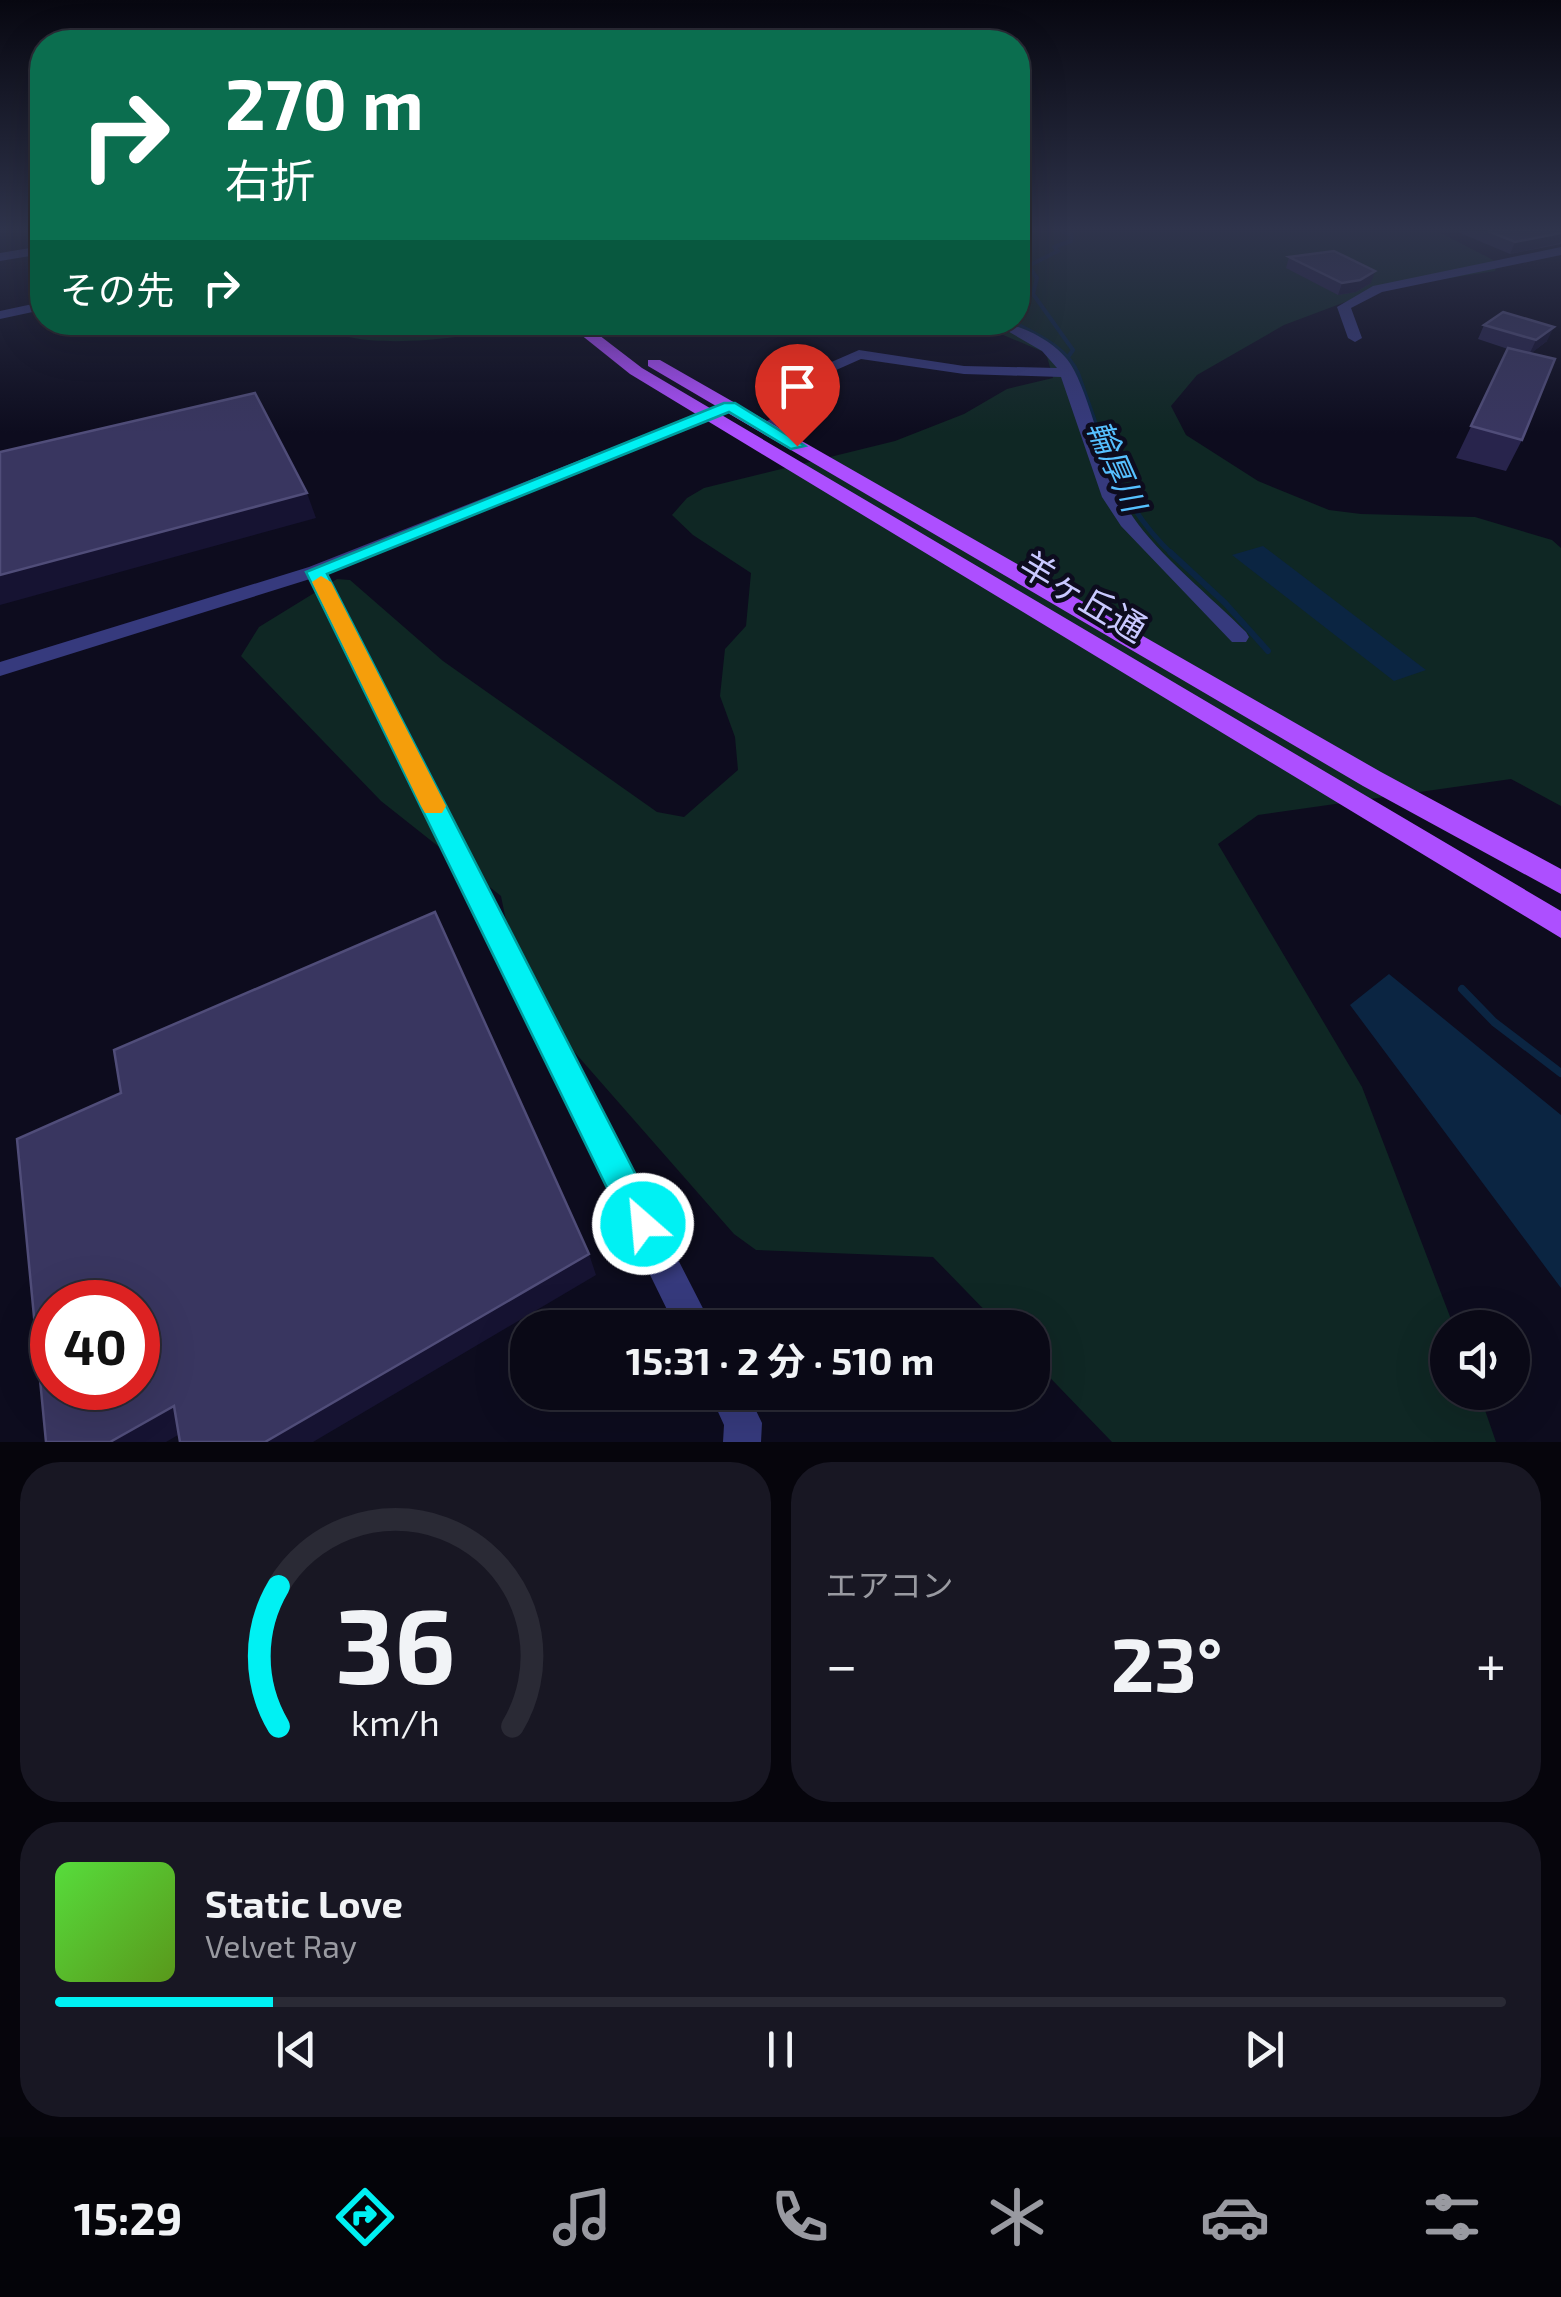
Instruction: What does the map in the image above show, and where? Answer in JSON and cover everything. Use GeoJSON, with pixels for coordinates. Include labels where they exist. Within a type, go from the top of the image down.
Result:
{"type":"FeatureCollection","features":[{"type":"Feature","properties":{"kind":"main road","name":"羊ヶ丘通"},"geometry":{"type":"LineString","coordinates":[[589,335],[636,371],[708,415],[1561,926]]}},
{"type":"Feature","properties":{"kind":"main road","name":"羊ヶ丘通"},"geometry":{"type":"LineString","coordinates":[[615,335],[650,361],[1217,690],[1561,883]]}},
{"type":"Feature","properties":{"kind":"street"},"geometry":{"type":"LineString","coordinates":[[1354,338],[1344,307],[1360,298]]}},
{"type":"Feature","properties":{"kind":"street"},"geometry":{"type":"LineString","coordinates":[[0,314],[30,308]]}},
{"type":"Feature","properties":{"kind":"street"},"geometry":{"type":"LineString","coordinates":[[1022,335],[1047,348],[1070,373],[1111,497],[1130,526],[1239,636]]}},
{"type":"Feature","properties":{"kind":"street"},"geometry":{"type":"LineString","coordinates":[[766,427],[799,409],[798,400],[780,390],[859,354],[964,370],[1070,373]]}},
{"type":"Feature","properties":{"kind":"street"},"geometry":{"type":"LineString","coordinates":[[0,669],[316,572],[730,406]]}},
{"type":"Feature","properties":{"kind":"street"},"geometry":{"type":"LineString","coordinates":[[316,572],[686,1310]]}},
{"type":"Feature","properties":{"kind":"street"},"geometry":{"type":"LineString","coordinates":[[736,1410],[743,1423],[742,1442]]}},
{"type":"Feature","properties":{"kind":"green space"},"geometry":{"type":"Polygon","coordinates":[[[1030,298],[1355,298],[1284,325],[1197,375],[1171,406],[1186,435],[1258,481],[1329,510],[1475,517],[1552,540],[1561,548],[1561,806],[1511,779],[1258,815],[1218,844],[1362,1087],[1447,1310],[1430,1310],[1430,1410],[1485,1410],[1496,1442],[1112,1442],[1050,1378],[1050,1310],[984,1310],[933,1257],[756,1250],[734,1234],[520,990],[501,896],[381,801],[241,656],[259,627],[337,579],[350,580],[443,661],[657,812],[684,817],[738,770],[735,737],[720,696],[725,649],[746,626],[751,573],[693,535],[672,515],[687,498],[704,488],[895,441],[964,414],[1007,389],[1053,378],[1046,353],[1003,335],[1030,335],[1030,298]]]}},
{"type":"Feature","properties":{"kind":"green space"},"geometry":{"type":"Polygon","coordinates":[[[341,335],[470,335],[416,341],[341,335]]]}},
{"type":"Feature","properties":{"kind":"water"},"geometry":{"type":"Polygon","coordinates":[[[1263,546],[1426,670],[1394,681],[1232,555],[1263,546]]]}},
{"type":"Feature","properties":{"kind":"water"},"geometry":{"type":"Polygon","coordinates":[[[1389,974],[1561,1115],[1561,1288],[1350,1005],[1389,974]]]}},
{"type":"Feature","properties":{"kind":"building"},"geometry":{"type":"Polygon","coordinates":[[[1503,312],[1554,327],[1536,340],[1484,325],[1503,312]]]}},
{"type":"Feature","properties":{"kind":"building"},"geometry":{"type":"Polygon","coordinates":[[[1508,348],[1555,359],[1522,440],[1471,426],[1508,348]]]}},
{"type":"Feature","properties":{"kind":"building"},"geometry":{"type":"Polygon","coordinates":[[[255,393],[307,493],[0,575],[0,452],[255,393]]]}},
{"type":"Feature","properties":{"kind":"building"},"geometry":{"type":"Polygon","coordinates":[[[435,912],[589,1254],[265,1442],[180,1442],[174,1406],[110,1442],[46,1442],[43,1410],[160,1410],[160,1280],[30,1280],[17,1139],[121,1093],[114,1050],[435,912]]]}},
{"type":"Feature","properties":{"kind":"waterway"},"geometry":{"type":"LineString","coordinates":[[1036,298],[1073,350],[1068,357]]}},
{"type":"Feature","properties":{"kind":"waterway","name":"輪厚川"},"geometry":{"type":"LineString","coordinates":[[1030,331],[1060,350],[1078,374]]}},
{"type":"Feature","properties":{"kind":"waterway","name":"輪厚川"},"geometry":{"type":"LineString","coordinates":[[1077,372],[1113,470],[1138,514],[1171,553]]}},
{"type":"Feature","properties":{"kind":"waterway","name":"輪厚川"},"geometry":{"type":"LineString","coordinates":[[1171,553],[1225,603],[1268,651]]}},
{"type":"Feature","properties":{"kind":"waterway","name":"輪厚川"},"geometry":{"type":"LineString","coordinates":[[1462,989],[1494,1022],[1561,1073]]}},
{"type":"Feature","properties":{"kind":"slow traffic"},"geometry":{"type":"LineString","coordinates":[[321,582],[434,806]]}},
{"type":"Feature","properties":{"kind":"route"},"geometry":{"type":"LineString","coordinates":[[643,1224],[316,572],[730,406],[797,446]]}}]}
